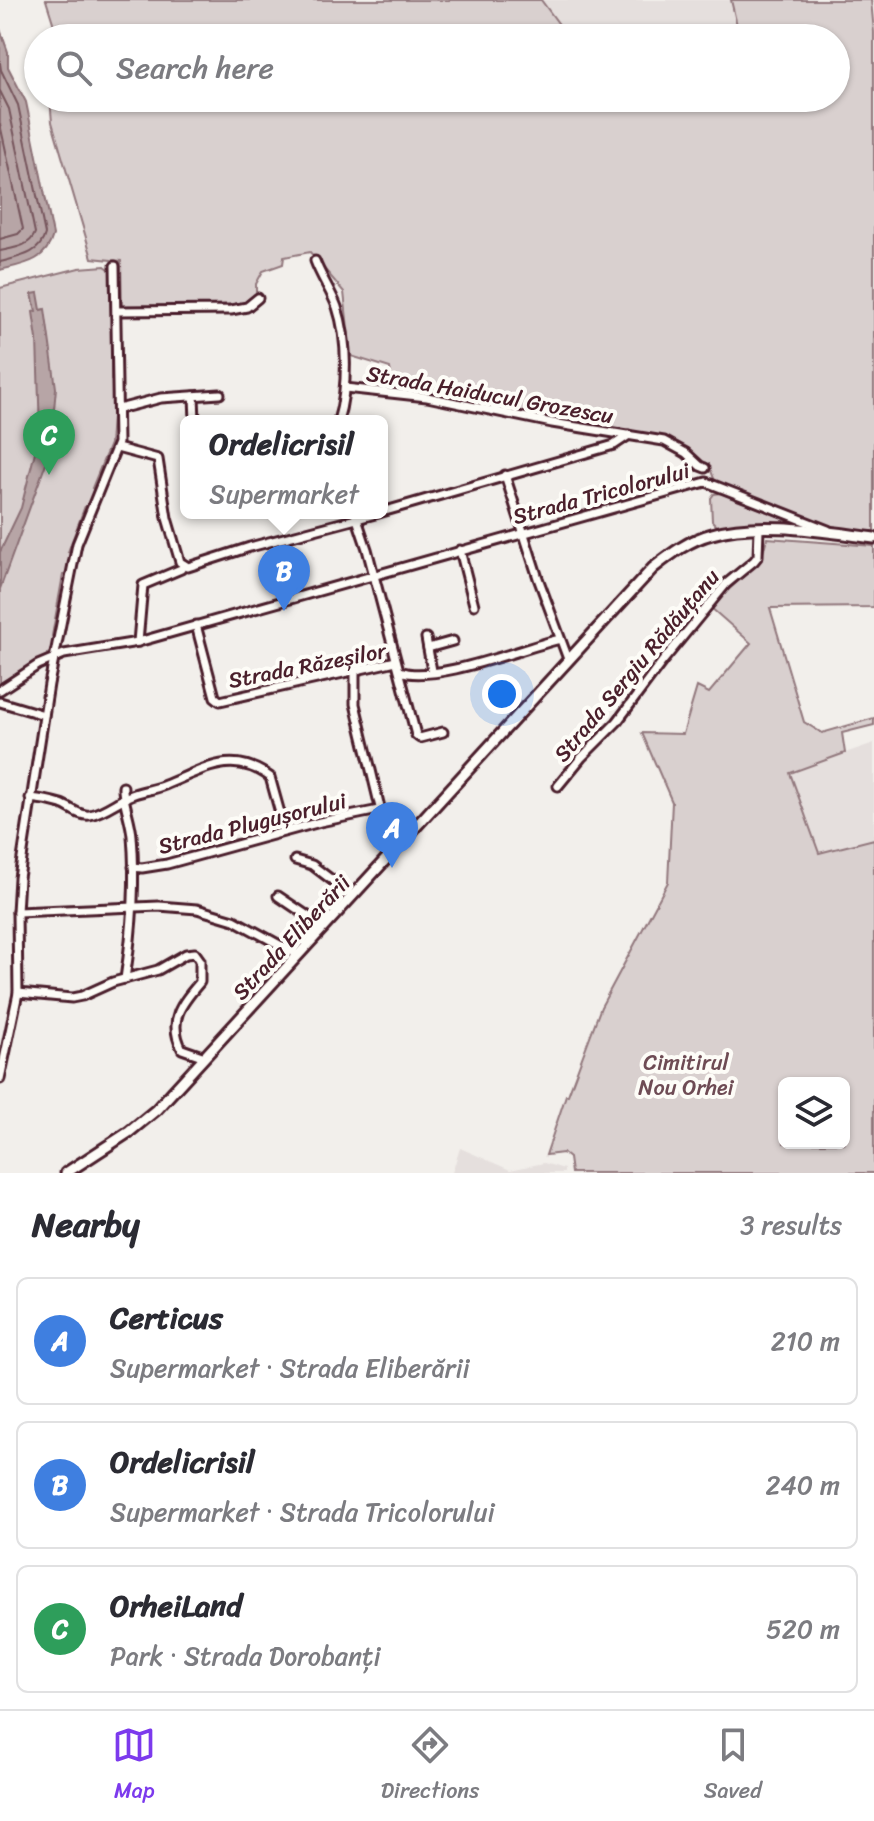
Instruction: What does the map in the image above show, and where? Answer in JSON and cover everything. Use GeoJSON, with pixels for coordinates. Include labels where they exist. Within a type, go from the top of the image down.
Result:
{"type":"FeatureCollection","features":[{"type":"Feature","properties":{"kind":"street","name":"Strada Haiducul Grozescu"},"geometry":{"type":"LineString","coordinates":[[315,261],[339,314],[345,365],[345,388],[339,415]]}},
{"type":"Feature","properties":{"kind":"street"},"geometry":{"type":"LineString","coordinates":[[0,1079],[18,993],[17,912],[30,798],[54,658],[77,544],[117,448],[119,409],[115,266]]}},
{"type":"Feature","properties":{"kind":"street"},"geometry":{"type":"LineString","coordinates":[[117,311],[231,310],[247,307],[258,298]]}},
{"type":"Feature","properties":{"kind":"street","name":"Strada Haiducul Grozescu"},"geometry":{"type":"LineString","coordinates":[[345,388],[450,401],[664,441],[705,468]]}},
{"type":"Feature","properties":{"kind":"street"},"geometry":{"type":"LineString","coordinates":[[119,409],[161,398],[220,394]]}},
{"type":"Feature","properties":{"kind":"street"},"geometry":{"type":"LineString","coordinates":[[194,396],[195,415]]}},
{"type":"Feature","properties":{"kind":"street","name":"Strada Haiducul Grozescu"},"geometry":{"type":"LineString","coordinates":[[388,511],[614,445],[629,435]]}},
{"type":"Feature","properties":{"kind":"street"},"geometry":{"type":"LineString","coordinates":[[117,448],[158,459],[171,535],[177,558],[184,565],[143,585],[138,642]]}},
{"type":"Feature","properties":{"kind":"street"},"geometry":{"type":"LineString","coordinates":[[505,475],[568,659]]}},
{"type":"Feature","properties":{"kind":"street","name":"Strada Tricolorului"},"geometry":{"type":"LineString","coordinates":[[0,690],[54,658],[138,642],[706,482],[839,534]]}},
{"type":"Feature","properties":{"kind":"street","name":"Strada Haiducul Grozescu"},"geometry":{"type":"LineString","coordinates":[[184,565],[188,567],[346,519]]}},
{"type":"Feature","properties":{"kind":"street"},"geometry":{"type":"LineString","coordinates":[[357,519],[396,661]]}},
{"type":"Feature","properties":{"kind":"street","name":"Strada Eliberării"},"geometry":{"type":"LineString","coordinates":[[66,1173],[146,1120],[653,568],[683,546],[711,534],[759,529],[874,538]]}},
{"type":"Feature","properties":{"kind":"street","name":"Strada Sergiu Rădăuțanu"},"geometry":{"type":"LineString","coordinates":[[558,786],[617,722],[726,584],[758,556],[759,529]]}},
{"type":"Feature","properties":{"kind":"street"},"geometry":{"type":"LineString","coordinates":[[460,550],[474,605]]}},
{"type":"Feature","properties":{"kind":"street","name":"Strada Răzeșilor"},"geometry":{"type":"LineString","coordinates":[[196,625],[218,700],[396,661],[418,737],[443,732]]}},
{"type":"Feature","properties":{"kind":"street"},"geometry":{"type":"LineString","coordinates":[[426,638],[432,671]]}},
{"type":"Feature","properties":{"kind":"street","name":"Strada Răzeșilor"},"geometry":{"type":"LineString","coordinates":[[400,671],[417,675],[482,662],[560,639]]}},
{"type":"Feature","properties":{"kind":"street"},"geometry":{"type":"LineString","coordinates":[[428,648],[453,641]]}},
{"type":"Feature","properties":{"kind":"street","name":"Strada Plugușorului"},"geometry":{"type":"LineString","coordinates":[[355,670],[355,704],[391,853]]}},
{"type":"Feature","properties":{"kind":"street"},"geometry":{"type":"LineString","coordinates":[[0,702],[44,715]]}},
{"type":"Feature","properties":{"kind":"street"},"geometry":{"type":"LineString","coordinates":[[30,798],[63,805],[85,815],[214,766],[239,762],[249,764],[270,777],[285,831]]}},
{"type":"Feature","properties":{"kind":"street"},"geometry":{"type":"LineString","coordinates":[[123,787],[131,822],[133,867],[125,979]]}},
{"type":"Feature","properties":{"kind":"street","name":"Strada Plugușorului"},"geometry":{"type":"LineString","coordinates":[[133,867],[167,864],[285,831],[379,810]]}},
{"type":"Feature","properties":{"kind":"street"},"geometry":{"type":"LineString","coordinates":[[295,860],[312,865],[353,896]]}},
{"type":"Feature","properties":{"kind":"street"},"geometry":{"type":"LineString","coordinates":[[278,896],[324,927]]}},
{"type":"Feature","properties":{"kind":"street"},"geometry":{"type":"LineString","coordinates":[[17,912],[184,907],[234,920],[298,955]]}},
{"type":"Feature","properties":{"kind":"street"},"geometry":{"type":"LineString","coordinates":[[18,993],[72,998],[158,970],[190,952],[199,955],[200,982],[180,1005],[177,1027],[182,1049],[205,1057]]}},
{"type":"Feature","properties":{"kind":"shaded area"},"geometry":{"type":"Polygon","coordinates":[[[541,0],[731,0],[737,24],[559,24],[541,0]]]}},
{"type":"Feature","properties":{"kind":"shaded area"},"geometry":{"type":"Polygon","coordinates":[[[874,743],[874,839],[819,853],[790,772],[874,743]]]}},
{"type":"Feature","properties":{"kind":"shaded area"},"geometry":{"type":"Polygon","coordinates":[[[460,1148],[510,1170],[544,1163],[564,1169],[564,1173],[452,1173],[460,1148]]]}},
{"type":"Feature","properties":{"kind":"green space"},"geometry":{"type":"Polygon","coordinates":[[[46,0],[541,0],[559,24],[54,24],[46,0]]]}},
{"type":"Feature","properties":{"kind":"green space"},"geometry":{"type":"Polygon","coordinates":[[[731,0],[871,0],[874,32],[874,533],[842,531],[715,481],[709,466],[664,439],[393,390],[390,368],[351,356],[344,292],[310,252],[284,257],[283,264],[263,271],[256,284],[256,294],[242,304],[122,308],[121,261],[92,258],[52,122],[51,112],[850,112],[850,24],[737,24],[731,0]]]}},
{"type":"Feature","properties":{"kind":"green space"},"geometry":{"type":"Polygon","coordinates":[[[105,266],[113,272],[111,380],[115,380],[116,416],[112,416],[110,444],[92,488],[96,490],[89,507],[85,506],[68,552],[72,553],[68,575],[63,575],[52,650],[0,683],[0,288],[79,268],[105,266]]]}},
{"type":"Feature","properties":{"kind":"green space"},"geometry":{"type":"Polygon","coordinates":[[[721,493],[806,527],[753,525],[719,528],[712,521],[711,498],[721,493]]]}},
{"type":"Feature","properties":{"kind":"green space","name":"Cimitirul Nou Orhei"},"geometry":{"type":"Polygon","coordinates":[[[767,538],[874,546],[874,607],[770,608],[804,722],[822,733],[874,718],[874,725],[842,733],[845,753],[790,773],[819,853],[874,839],[874,1173],[571,1173],[569,1158],[563,1153],[546,1155],[601,1007],[668,882],[672,802],[642,733],[683,734],[697,687],[709,693],[751,643],[710,607],[761,560],[767,538]]]}},
{"type":"Feature","properties":{"kind":"water"},"geometry":{"type":"Polygon","coordinates":[[[0,29],[8,52],[8,67],[24,98],[24,112],[28,112],[53,235],[45,251],[33,260],[0,270],[0,29]]]}},
{"type":"Feature","properties":{"kind":"water"},"geometry":{"type":"Polygon","coordinates":[[[38,293],[41,310],[45,309],[56,388],[50,452],[0,589],[0,552],[21,508],[40,432],[37,339],[33,312],[36,311],[32,294],[38,293]]]}},
{"type":"Feature","properties":{"kind":"place","name":"OrheiLand"},"geometry":{"type":"Point","coordinates":[49,475]}},
{"type":"Feature","properties":{"kind":"place","name":"Ordelicrisil"},"geometry":{"type":"Point","coordinates":[284,611]}},
{"type":"Feature","properties":{"kind":"place","name":"Certicus"},"geometry":{"type":"Point","coordinates":[392,868]}}]}
